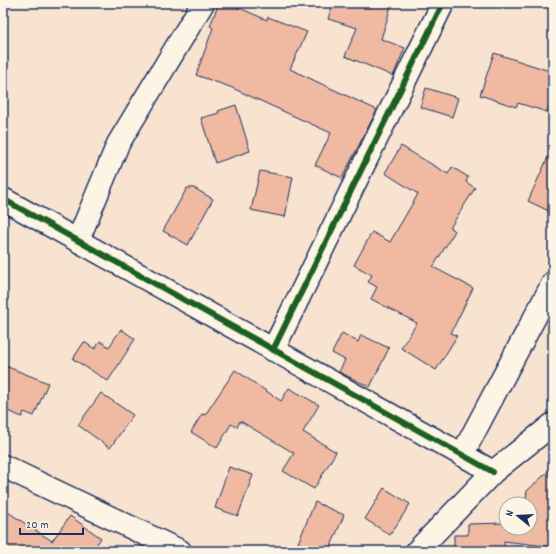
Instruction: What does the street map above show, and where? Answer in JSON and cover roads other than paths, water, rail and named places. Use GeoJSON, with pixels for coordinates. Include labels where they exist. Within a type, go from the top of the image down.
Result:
{"type":"FeatureCollection","features":[{"type":"Feature","properties":{"kind":"street"},"geometry":{"type":"LineString","coordinates":[[78,240],[118,144],[203,3]]}},
{"type":"Feature","properties":{"kind":"street"},"geometry":{"type":"LineString","coordinates":[[273,350],[443,3]]}},
{"type":"Feature","properties":{"kind":"street"},"geometry":{"type":"LineString","coordinates":[[3,199],[493,472]]}},
{"type":"Feature","properties":{"kind":"street"},"geometry":{"type":"LineString","coordinates":[[462,455],[553,284]]}},
{"type":"Feature","properties":{"kind":"street"},"geometry":{"type":"LineString","coordinates":[[417,551],[493,472],[553,424]]}},
{"type":"Feature","properties":{"kind":"street"},"geometry":{"type":"LineString","coordinates":[[3,466],[180,551]]}}]}
